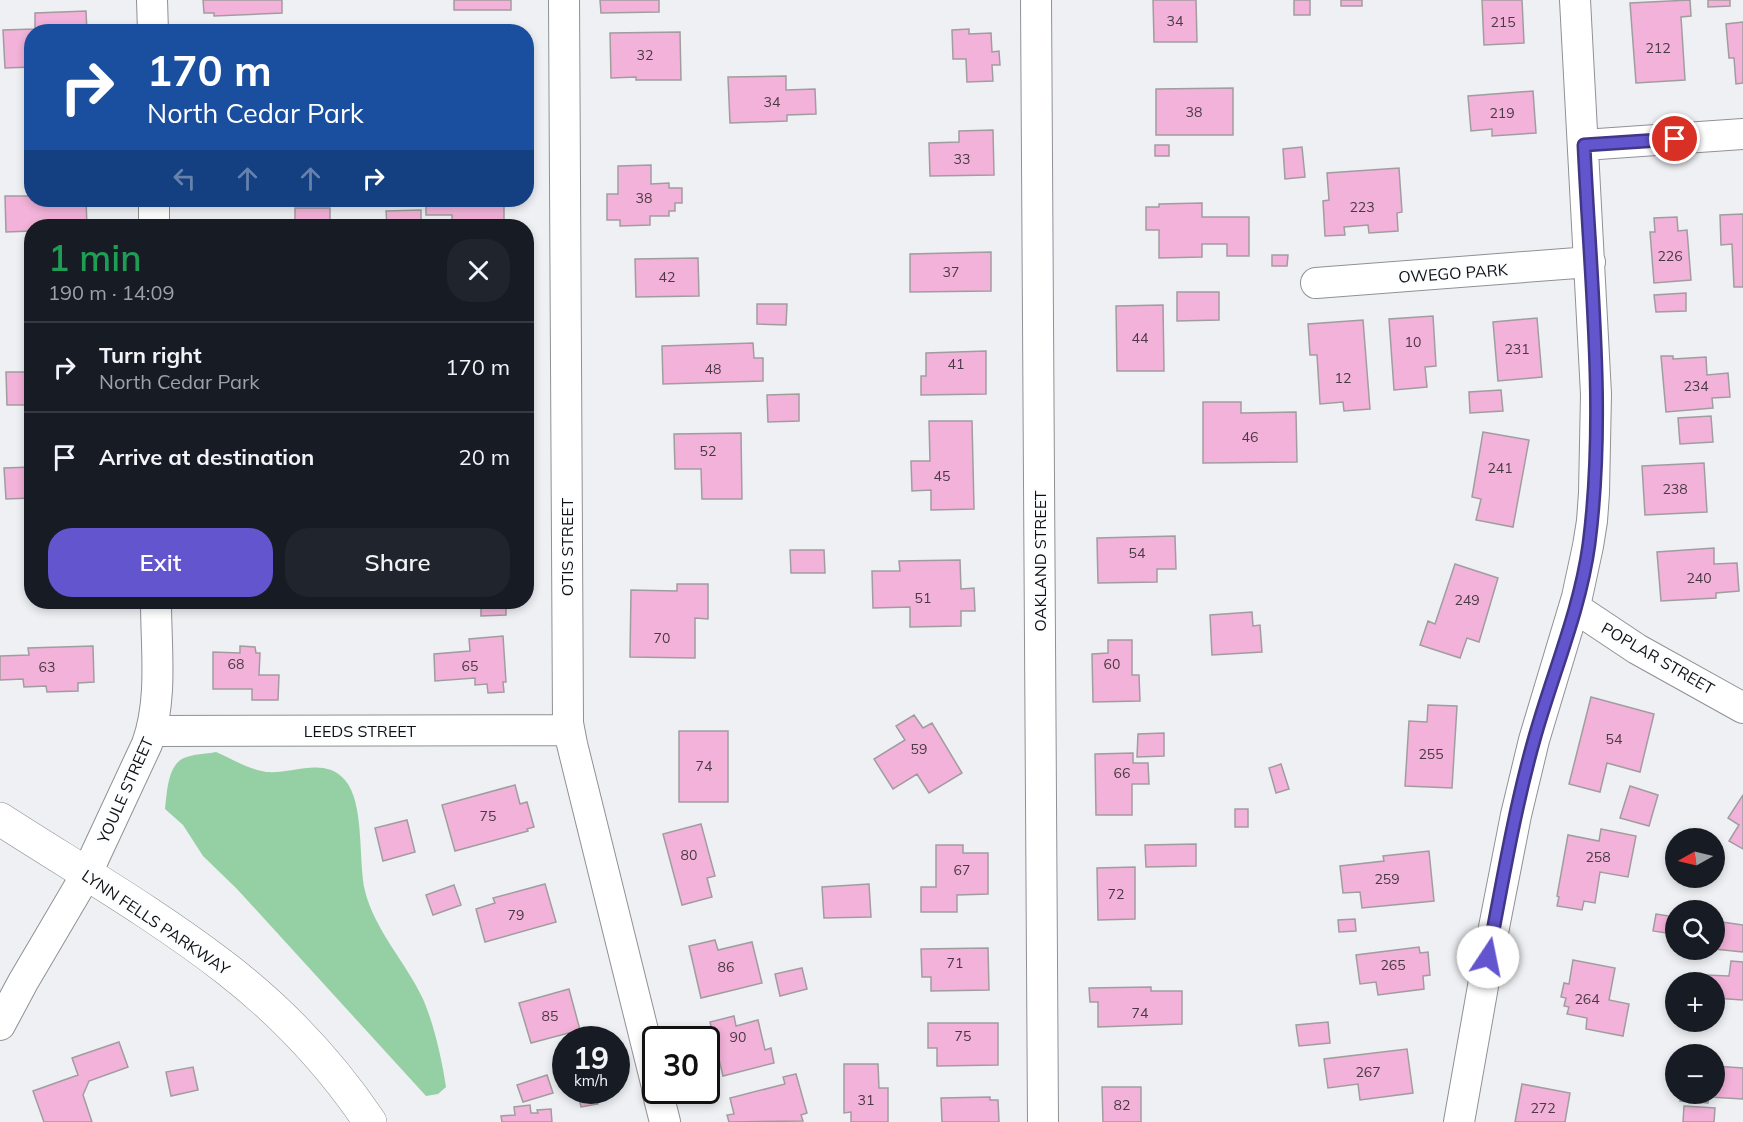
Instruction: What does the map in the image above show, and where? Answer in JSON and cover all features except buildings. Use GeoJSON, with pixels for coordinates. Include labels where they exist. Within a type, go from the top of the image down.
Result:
{"type":"FeatureCollection","features":[{"type":"Feature","properties":{"kind":"main road","name":"LYNN FELLS PARKWAY"},"geometry":{"type":"LineString","coordinates":[[0,819],[196,946],[229,971],[280,1015],[321,1058],[370,1122]]}},
{"type":"Feature","properties":{"kind":"street"},"geometry":{"type":"LineString","coordinates":[[153,0],[153,24]]}},
{"type":"Feature","properties":{"kind":"street","name":"OTIS STREET"},"geometry":{"type":"LineString","coordinates":[[564,0],[569,730],[642,1026]]}},
{"type":"Feature","properties":{"kind":"street","name":"OAKLAND STREET"},"geometry":{"type":"LineString","coordinates":[[1036,0],[1043,1122]]}},
{"type":"Feature","properties":{"kind":"street"},"geometry":{"type":"LineString","coordinates":[[1459,1122],[1518,804],[1534,740],[1574,607],[1588,546],[1594,493],[1596,394],[1575,0]]}},
{"type":"Feature","properties":{"kind":"street"},"geometry":{"type":"LineString","coordinates":[[1584,145],[1743,134]]}},
{"type":"Feature","properties":{"kind":"street","name":"OWEGO PARK"},"geometry":{"type":"LineString","coordinates":[[1316,283],[1590,262]]}},
{"type":"Feature","properties":{"kind":"street","name":"POPLAR STREET"},"geometry":{"type":"LineString","coordinates":[[1574,607],[1637,649],[1743,708]]}},
{"type":"Feature","properties":{"kind":"street","name":"YOULE STREET"},"geometry":{"type":"LineString","coordinates":[[0,1025],[22,982],[86,875],[142,758],[152,731],[156,704],[156,609]]}},
{"type":"Feature","properties":{"kind":"street","name":"LEEDS STREET"},"geometry":{"type":"LineString","coordinates":[[152,731],[569,730]]}},
{"type":"Feature","properties":{"kind":"street"},"geometry":{"type":"LineString","coordinates":[[660,1104],[665,1122]]}},
{"type":"Feature","properties":{"kind":"green space"},"geometry":{"type":"Polygon","coordinates":[[[216,752],[261,771],[277,772],[318,767],[337,773],[345,780],[356,803],[363,879],[369,905],[383,933],[423,999],[434,1031],[446,1087],[438,1094],[426,1096],[237,889],[203,856],[183,825],[165,809],[169,781],[178,762],[191,756],[216,752]]]}},
{"type":"Feature","properties":{"kind":"route"},"geometry":{"type":"LineString","coordinates":[[1488,957],[1526,771],[1577,597],[1592,521],[1596,394],[1584,145],[1675,139]]}}]}
